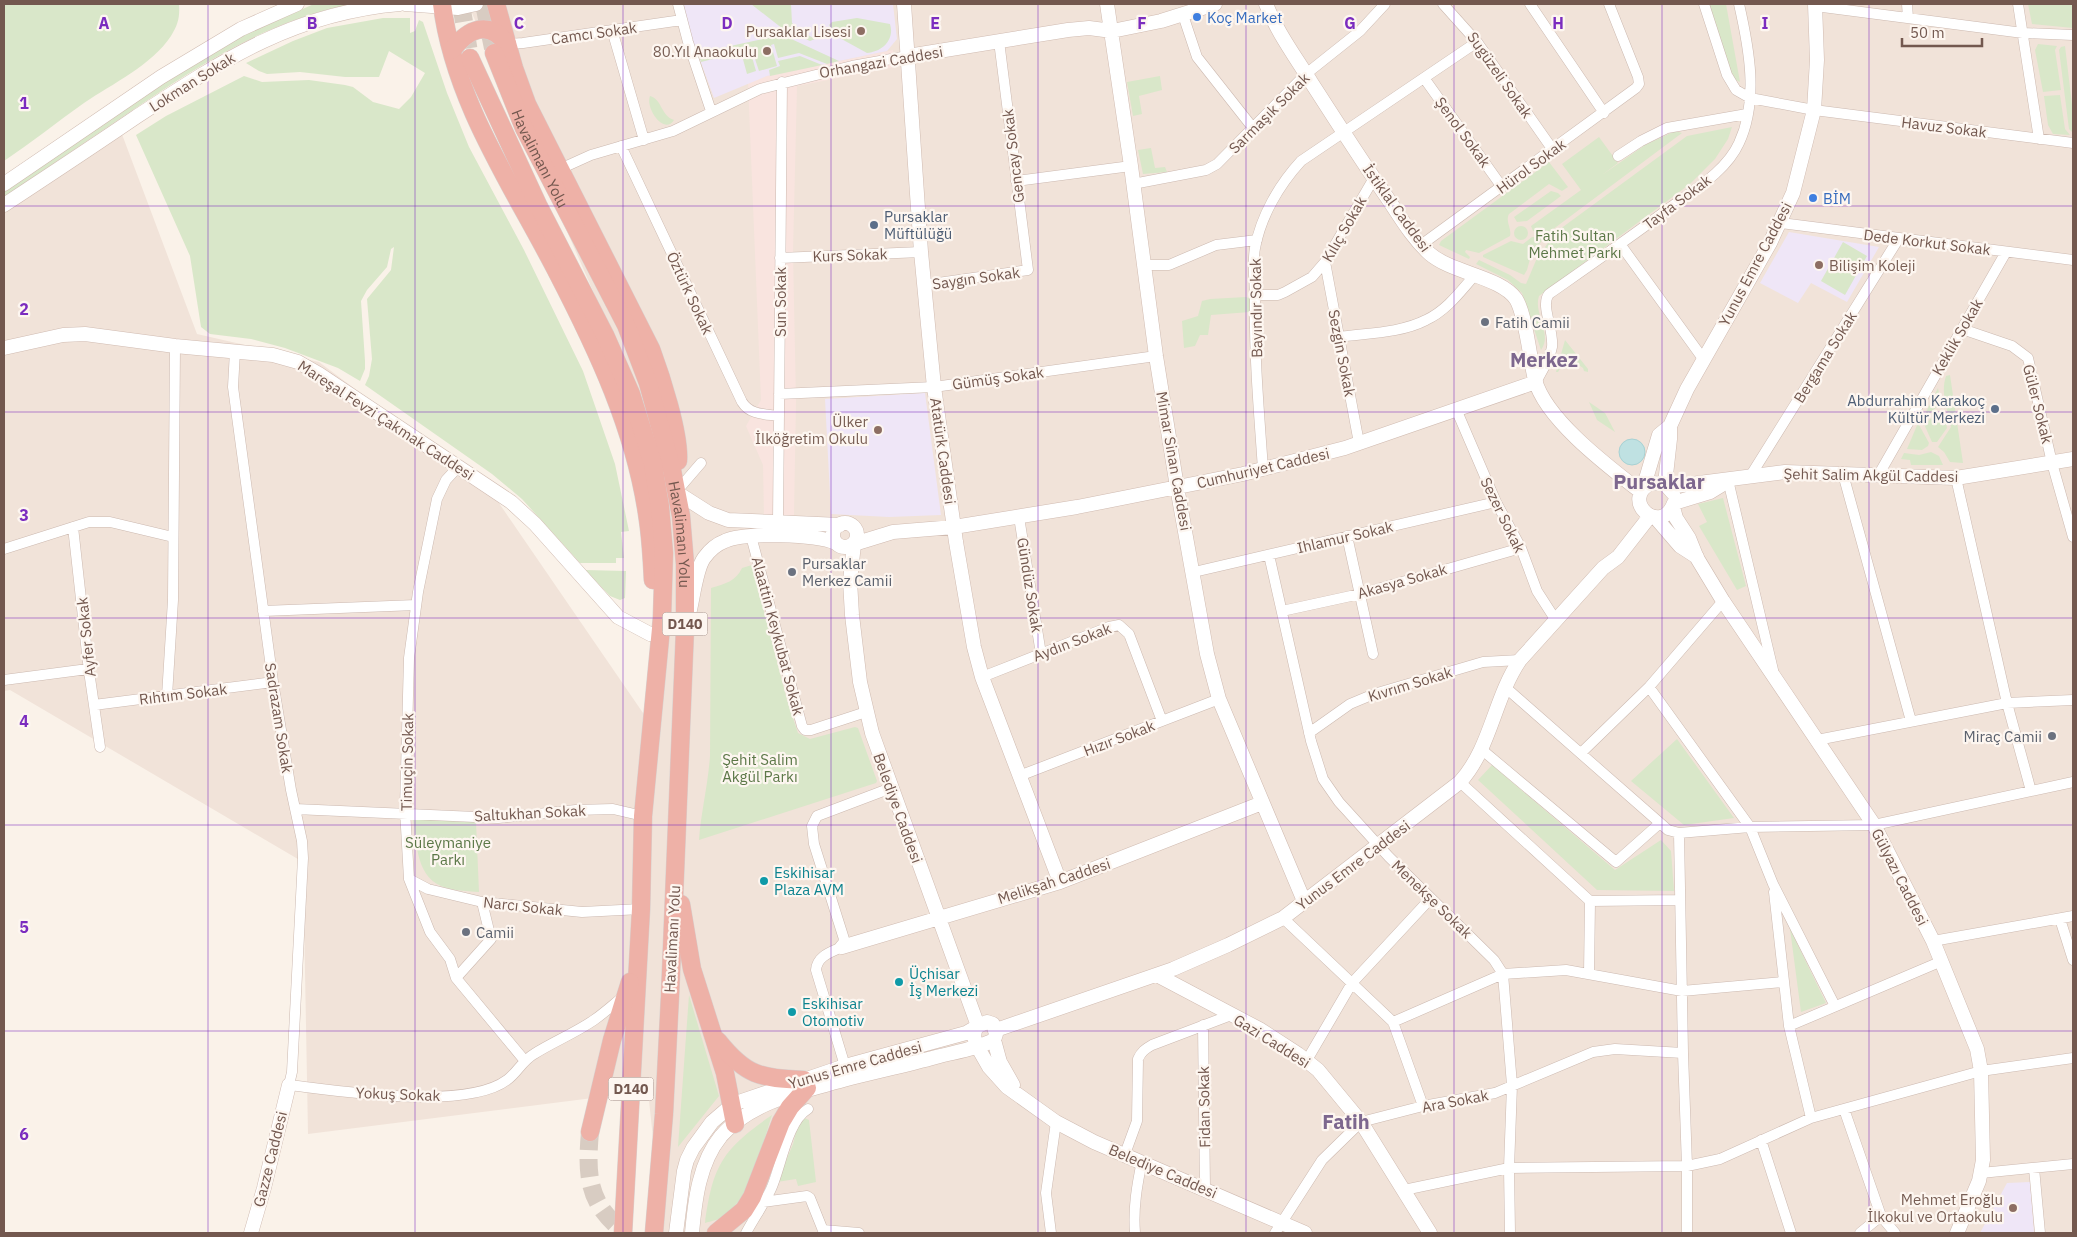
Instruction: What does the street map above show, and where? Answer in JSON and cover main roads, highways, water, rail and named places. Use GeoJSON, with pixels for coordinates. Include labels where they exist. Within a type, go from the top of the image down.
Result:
{"type":"FeatureCollection","features":[{"type":"Feature","properties":{"kind":"highway"},"geometry":{"type":"LineString","coordinates":[[496,4],[500,48]]}},
{"type":"Feature","properties":{"kind":"highway"},"geometry":{"type":"LineString","coordinates":[[440,5],[461,78],[478,122],[585,327],[605,370],[637,464],[648,520],[653,584],[650,634],[650,750]]}},
{"type":"Feature","properties":{"kind":"highway"},"geometry":{"type":"LineString","coordinates":[[452,50],[463,37],[480,29],[495,32],[500,48],[527,104],[656,362],[677,443],[679,457],[676,492]]}},
{"type":"Feature","properties":{"kind":"highway","name":"Havalimanı Yolu"},"geometry":{"type":"LineString","coordinates":[[500,48],[524,128],[626,325],[648,383],[681,516],[685,564],[685,629],[664,1104],[654,1233]]}},
{"type":"Feature","properties":{"kind":"highway","name":"D140"},"geometry":{"type":"LineString","coordinates":[[470,58],[538,205],[605,335],[631,394],[653,464],[662,532],[664,586],[643,816],[641,909],[623,1233]]}},
{"type":"Feature","properties":{"kind":"highway"},"geometry":{"type":"LineString","coordinates":[[675,881],[683,912],[692,969],[733,1104],[735,1124]]}},
{"type":"Feature","properties":{"kind":"highway"},"geometry":{"type":"LineString","coordinates":[[590,1132],[612,1040],[639,945]]}},
{"type":"Feature","properties":{"kind":"highway"},"geometry":{"type":"LineString","coordinates":[[711,1031],[735,1061],[748,1071],[766,1078],[805,1084],[781,1122],[752,1197],[744,1210],[716,1233]]}},
{"type":"Feature","properties":{"kind":"water"},"geometry":{"type":"Polygon","coordinates":[[[1632,439],[1642,442],[1645,452],[1642,462],[1632,465],[1622,462],[1619,452],[1622,442],[1632,439]]]}},
{"type":"Feature","properties":{"kind":"tunnel"},"geometry":{"type":"LineString","coordinates":[[461,4],[470,58]]}},
{"type":"Feature","properties":{"kind":"tunnel"},"geometry":{"type":"LineString","coordinates":[[484,4],[494,53]]}},
{"type":"Feature","properties":{"kind":"tunnel"},"geometry":{"type":"LineString","coordinates":[[590,1132],[589,1163],[592,1189],[604,1212],[626,1233]]}},
{"type":"Feature","properties":{"kind":"place","name":"Koç Market"},"geometry":{"type":"Point","coordinates":[1197,17]}},
{"type":"Feature","properties":{"kind":"place","name":"Pursaklar Lisesi"},"geometry":{"type":"Point","coordinates":[861,31]}},
{"type":"Feature","properties":{"kind":"place","name":"80.Yıl Anaokulu"},"geometry":{"type":"Point","coordinates":[767,51]}},
{"type":"Feature","properties":{"kind":"place","name":"BİM"},"geometry":{"type":"Point","coordinates":[1813,198]}},
{"type":"Feature","properties":{"kind":"place","name":"Pursaklar Müftülüğü"},"geometry":{"type":"Point","coordinates":[874,225]}},
{"type":"Feature","properties":{"kind":"place","name":"Bilişim Koleji"},"geometry":{"type":"Point","coordinates":[1819,265]}},
{"type":"Feature","properties":{"kind":"place","name":"Fatih Camii"},"geometry":{"type":"Point","coordinates":[1485,322]}},
{"type":"Feature","properties":{"kind":"place","name":"Abdurrahim Karakoç Kültür Merkezi"},"geometry":{"type":"Point","coordinates":[1995,409]}},
{"type":"Feature","properties":{"kind":"place","name":"Ülker İlköğretim Okulu"},"geometry":{"type":"Point","coordinates":[878,430]}},
{"type":"Feature","properties":{"kind":"place","name":"Pursaklar Merkez Camii"},"geometry":{"type":"Point","coordinates":[792,572]}},
{"type":"Feature","properties":{"kind":"place","name":"Miraç Camii"},"geometry":{"type":"Point","coordinates":[2052,736]}},
{"type":"Feature","properties":{"kind":"place","name":"Eskihisar Plaza AVM"},"geometry":{"type":"Point","coordinates":[764,881]}},
{"type":"Feature","properties":{"kind":"place","name":"Camii"},"geometry":{"type":"Point","coordinates":[466,932]}},
{"type":"Feature","properties":{"kind":"place","name":"Üçhisar İş Merkezi"},"geometry":{"type":"Point","coordinates":[899,982]}},
{"type":"Feature","properties":{"kind":"place","name":"Eskihisar Otomotiv"},"geometry":{"type":"Point","coordinates":[792,1012]}},
{"type":"Feature","properties":{"kind":"place","name":"Mehmet Eroğlu İlkokul ve Ortaokulu"},"geometry":{"type":"Point","coordinates":[2013,1208]}},
{"type":"Feature","properties":{"kind":"district","name":"Merkez"},"geometry":{"type":"Point","coordinates":[1544,359]}},
{"type":"Feature","properties":{"kind":"district","name":"Pursaklar"},"geometry":{"type":"Point","coordinates":[1659,481]}},
{"type":"Feature","properties":{"kind":"district","name":"Fatih"},"geometry":{"type":"Point","coordinates":[1346,1121]}},
{"type":"Feature","properties":{"kind":"park label","name":"Fatih Sultan Mehmet Parkı"},"geometry":{"type":"Point","coordinates":[1575,244]}},
{"type":"Feature","properties":{"kind":"park label","name":"Şehit Salim Akgül Parkı"},"geometry":{"type":"Point","coordinates":[760,768]}},
{"type":"Feature","properties":{"kind":"park label","name":"Süleymaniye Parkı"},"geometry":{"type":"Point","coordinates":[448,850]}}]}
